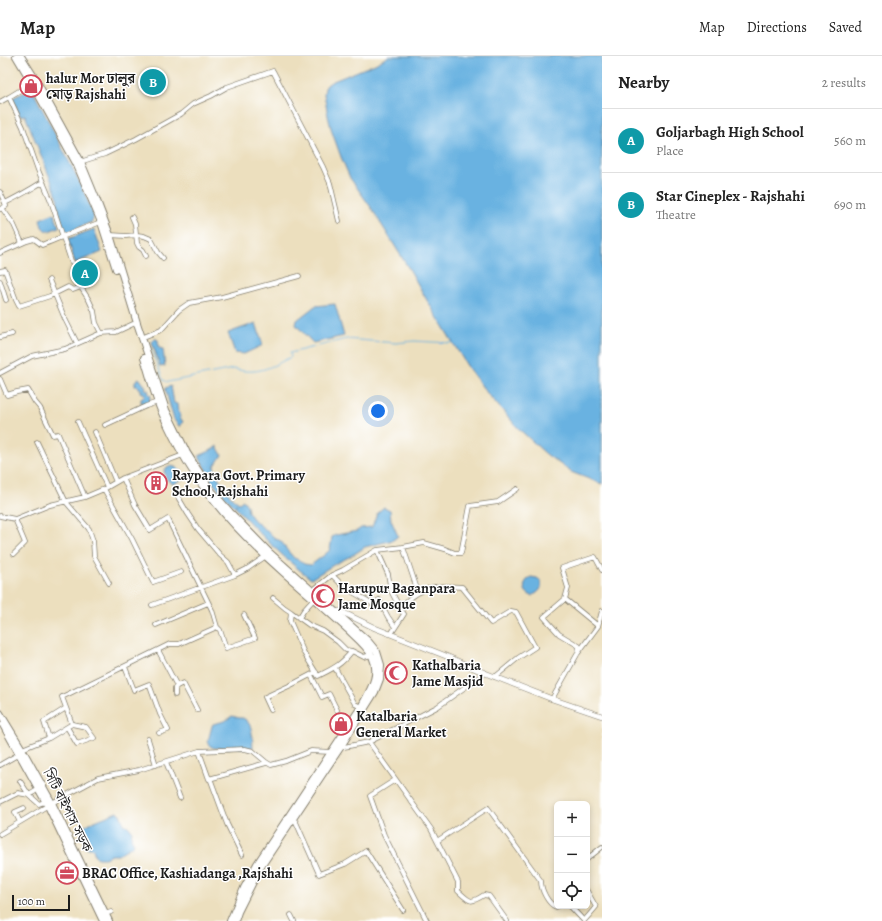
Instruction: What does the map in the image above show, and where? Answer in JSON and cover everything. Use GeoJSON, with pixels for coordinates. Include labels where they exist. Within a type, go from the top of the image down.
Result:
{"type":"FeatureCollection","features":[{"type":"Feature","properties":{"kind":"main road"},"geometry":{"type":"LineString","coordinates":[[16,56],[78,163],[101,222],[158,402],[183,456],[206,491],[226,516],[266,556],[314,599],[368,641],[377,652],[381,665],[380,679],[374,692],[338,746],[331,752],[257,864],[244,888],[230,921]]}},
{"type":"Feature","properties":{"kind":"main road"},"geometry":{"type":"LineString","coordinates":[[22,56],[36,80],[97,201],[110,235],[166,410],[187,453],[210,488],[230,512],[265,548],[312,591],[364,645],[375,664],[376,677],[361,707],[293,819],[260,868],[235,921]]}},
{"type":"Feature","properties":{"kind":"main road","name":"সিটি বাইপাস সড়ক"},"geometry":{"type":"LineString","coordinates":[[0,713],[108,913],[109,921]]}},
{"type":"Feature","properties":{"kind":"main road"},"geometry":{"type":"LineString","coordinates":[[0,720],[21,752],[39,789],[50,805],[103,921]]}},
{"type":"Feature","properties":{"kind":"street"},"geometry":{"type":"LineString","coordinates":[[78,163],[105,154],[136,139],[181,114],[193,104],[227,87],[273,71],[323,166],[330,183],[339,221]]}},
{"type":"Feature","properties":{"kind":"street"},"geometry":{"type":"LineString","coordinates":[[0,102],[32,83]]}},
{"type":"Feature","properties":{"kind":"street"},"geometry":{"type":"LineString","coordinates":[[8,97],[23,127],[51,200],[81,287],[90,300],[100,333]]}},
{"type":"Feature","properties":{"kind":"street"},"geometry":{"type":"LineString","coordinates":[[22,243],[14,225],[1,209],[6,206],[5,204],[41,183],[44,184]]}},
{"type":"Feature","properties":{"kind":"street"},"geometry":{"type":"LineString","coordinates":[[0,192],[5,204]]}},
{"type":"Feature","properties":{"kind":"street"},"geometry":{"type":"LineString","coordinates":[[132,217],[135,224],[137,243],[146,256]]}},
{"type":"Feature","properties":{"kind":"street"},"geometry":{"type":"LineString","coordinates":[[0,253],[34,239],[42,245],[72,232],[101,222]]}},
{"type":"Feature","properties":{"kind":"street"},"geometry":{"type":"LineString","coordinates":[[110,235],[144,236],[151,239],[163,258]]}},
{"type":"Feature","properties":{"kind":"street"},"geometry":{"type":"LineString","coordinates":[[0,272],[5,270],[19,306],[50,296],[68,287],[73,290],[81,287]]}},
{"type":"Feature","properties":{"kind":"street"},"geometry":{"type":"LineString","coordinates":[[142,338],[161,330],[179,310],[190,303],[222,297],[299,276]]}},
{"type":"Feature","properties":{"kind":"street"},"geometry":{"type":"LineString","coordinates":[[49,280],[77,343]]}},
{"type":"Feature","properties":{"kind":"street"},"geometry":{"type":"LineString","coordinates":[[0,281],[6,300]]}},
{"type":"Feature","properties":{"kind":"street"},"geometry":{"type":"LineString","coordinates":[[0,373],[32,356],[65,349],[100,333],[116,332],[133,324]]}},
{"type":"Feature","properties":{"kind":"street"},"geometry":{"type":"LineString","coordinates":[[0,337],[12,334]]}},
{"type":"Feature","properties":{"kind":"street"},"geometry":{"type":"LineString","coordinates":[[0,379],[7,395],[28,390],[40,408],[54,435],[58,434],[85,497]]}},
{"type":"Feature","properties":{"kind":"street"},"geometry":{"type":"LineString","coordinates":[[105,425],[158,402]]}},
{"type":"Feature","properties":{"kind":"street"},"geometry":{"type":"LineString","coordinates":[[78,422],[105,488],[153,582],[181,572]]}},
{"type":"Feature","properties":{"kind":"street"},"geometry":{"type":"LineString","coordinates":[[95,432],[116,482]]}},
{"type":"Feature","properties":{"kind":"street"},"geometry":{"type":"LineString","coordinates":[[37,442],[66,502],[89,529],[93,541],[94,556],[109,583]]}},
{"type":"Feature","properties":{"kind":"street"},"geometry":{"type":"LineString","coordinates":[[0,516],[15,519],[50,505],[85,497],[123,478],[183,456]]}},
{"type":"Feature","properties":{"kind":"street"},"geometry":{"type":"LineString","coordinates":[[123,478],[135,505],[150,530],[168,519],[212,610],[226,648],[255,638],[244,616]]}},
{"type":"Feature","properties":{"kind":"street"},"geometry":{"type":"LineString","coordinates":[[312,591],[332,575],[377,550],[424,543],[455,553],[461,553],[470,506],[498,502],[517,488]]}},
{"type":"Feature","properties":{"kind":"street"},"geometry":{"type":"LineString","coordinates":[[178,497],[198,529],[220,555],[228,562],[235,575]]}},
{"type":"Feature","properties":{"kind":"street"},"geometry":{"type":"LineString","coordinates":[[14,554],[26,543],[15,519]]}},
{"type":"Feature","properties":{"kind":"street"},"geometry":{"type":"LineString","coordinates":[[403,547],[418,592]]}},
{"type":"Feature","properties":{"kind":"street"},"geometry":{"type":"LineString","coordinates":[[377,550],[388,574],[391,591],[404,614],[391,634]]}},
{"type":"Feature","properties":{"kind":"street"},"geometry":{"type":"LineString","coordinates":[[152,605],[235,575],[248,569],[266,556]]}},
{"type":"Feature","properties":{"kind":"street"},"geometry":{"type":"LineString","coordinates":[[578,653],[579,646],[559,634],[544,617],[565,599],[568,588],[562,568],[595,557],[602,570]]}},
{"type":"Feature","properties":{"kind":"street"},"geometry":{"type":"LineString","coordinates":[[332,575],[344,587],[373,604],[379,600],[395,627]]}},
{"type":"Feature","properties":{"kind":"street"},"geometry":{"type":"LineString","coordinates":[[400,608],[408,598],[418,592],[433,587],[462,587],[491,623],[511,611],[516,612],[535,647],[518,658],[495,677]]}},
{"type":"Feature","properties":{"kind":"street"},"geometry":{"type":"LineString","coordinates":[[273,598],[309,625],[323,631],[346,650],[352,651],[364,657],[371,655]]}},
{"type":"Feature","properties":{"kind":"street"},"geometry":{"type":"LineString","coordinates":[[299,618],[314,599]]}},
{"type":"Feature","properties":{"kind":"street"},"geometry":{"type":"LineString","coordinates":[[565,599],[598,626]]}},
{"type":"Feature","properties":{"kind":"street"},"geometry":{"type":"LineString","coordinates":[[156,625],[208,603]]}},
{"type":"Feature","properties":{"kind":"street"},"geometry":{"type":"LineString","coordinates":[[334,614],[340,611],[375,628],[485,673],[552,699],[602,716]]}},
{"type":"Feature","properties":{"kind":"street"},"geometry":{"type":"LineString","coordinates":[[552,699],[578,653],[598,626],[602,611]]}},
{"type":"Feature","properties":{"kind":"street"},"geometry":{"type":"LineString","coordinates":[[291,612],[290,621],[304,653],[318,676],[335,668],[344,661],[352,651]]}},
{"type":"Feature","properties":{"kind":"street"},"geometry":{"type":"LineString","coordinates":[[72,724],[62,697],[170,644],[179,644],[217,627]]}},
{"type":"Feature","properties":{"kind":"street"},"geometry":{"type":"LineString","coordinates":[[158,650],[177,686]]}},
{"type":"Feature","properties":{"kind":"street"},"geometry":{"type":"LineString","coordinates":[[125,667],[134,690],[149,684],[160,714],[168,730],[159,733]]}},
{"type":"Feature","properties":{"kind":"street"},"geometry":{"type":"LineString","coordinates":[[335,668],[355,704],[361,707]]}},
{"type":"Feature","properties":{"kind":"street"},"geometry":{"type":"LineString","coordinates":[[271,710],[265,697],[316,672]]}},
{"type":"Feature","properties":{"kind":"street"},"geometry":{"type":"LineString","coordinates":[[338,746],[369,742],[437,707],[485,673]]}},
{"type":"Feature","properties":{"kind":"street"},"geometry":{"type":"LineString","coordinates":[[311,675],[322,697],[328,694],[337,710]]}},
{"type":"Feature","properties":{"kind":"street"},"geometry":{"type":"LineString","coordinates":[[175,695],[175,688],[184,683],[197,710]]}},
{"type":"Feature","properties":{"kind":"street"},"geometry":{"type":"LineString","coordinates":[[49,738],[44,722],[66,708]]}},
{"type":"Feature","properties":{"kind":"street"},"geometry":{"type":"LineString","coordinates":[[0,765],[72,724],[86,727],[94,738],[77,744],[67,727]]}},
{"type":"Feature","properties":{"kind":"street"},"geometry":{"type":"LineString","coordinates":[[148,739],[156,765]]}},
{"type":"Feature","properties":{"kind":"street"},"geometry":{"type":"LineString","coordinates":[[369,742],[431,829],[458,882],[458,890],[468,900],[473,901],[484,895],[489,896],[507,921]]}},
{"type":"Feature","properties":{"kind":"street"},"geometry":{"type":"LineString","coordinates":[[0,834],[98,778],[139,770],[199,751],[245,749],[253,751],[266,763],[271,765],[311,751],[331,752]]}},
{"type":"Feature","properties":{"kind":"street"},"geometry":{"type":"LineString","coordinates":[[199,751],[227,824],[242,855]]}},
{"type":"Feature","properties":{"kind":"street"},"geometry":{"type":"LineString","coordinates":[[166,762],[180,798]]}},
{"type":"Feature","properties":{"kind":"street"},"geometry":{"type":"LineString","coordinates":[[210,778],[266,763]]}},
{"type":"Feature","properties":{"kind":"street"},"geometry":{"type":"LineString","coordinates":[[395,780],[370,796],[384,835],[427,921]]}},
{"type":"Feature","properties":{"kind":"street"},"geometry":{"type":"LineString","coordinates":[[20,781],[29,795],[39,804],[44,802],[50,805]]}},
{"type":"Feature","properties":{"kind":"street"},"geometry":{"type":"LineString","coordinates":[[0,802],[18,794],[29,795],[39,789]]}},
{"type":"Feature","properties":{"kind":"street"},"geometry":{"type":"LineString","coordinates":[[20,822],[15,812],[24,808]]}},
{"type":"Feature","properties":{"kind":"street"},"geometry":{"type":"LineString","coordinates":[[437,841],[488,808],[541,881],[541,887],[551,905],[554,906]]}},
{"type":"Feature","properties":{"kind":"street"},"geometry":{"type":"LineString","coordinates":[[293,819],[296,822],[319,874],[344,864],[366,851],[403,910]]}},
{"type":"Feature","properties":{"kind":"street"},"geometry":{"type":"LineString","coordinates":[[590,857],[602,847]]}},
{"type":"Feature","properties":{"kind":"street"},"geometry":{"type":"LineString","coordinates":[[590,896],[596,907]]}},
{"type":"Feature","properties":{"kind":"street"},"geometry":{"type":"LineString","coordinates":[[573,909],[584,921],[596,907]]}},
{"type":"Feature","properties":{"kind":"street"},"geometry":{"type":"LineString","coordinates":[[596,907],[602,908]]}},
{"type":"Feature","properties":{"kind":"street"},"geometry":{"type":"LineString","coordinates":[[291,915],[294,921]]}},
{"type":"Feature","properties":{"kind":"water"},"geometry":{"type":"Polygon","coordinates":[[[389,56],[602,56],[602,484],[571,472],[546,454],[518,428],[487,393],[469,369],[370,206],[350,178],[332,132],[324,94],[325,88],[331,82],[375,64],[389,56]]]}},
{"type":"Feature","properties":{"kind":"water"},"geometry":{"type":"Polygon","coordinates":[[[28,91],[33,91],[78,179],[94,215],[92,222],[65,233],[57,203],[58,198],[25,115],[20,116],[12,98],[28,91]]]}},
{"type":"Feature","properties":{"kind":"water"},"geometry":{"type":"Polygon","coordinates":[[[54,213],[59,227],[46,231],[42,227],[40,219],[54,213]]]}},
{"type":"Feature","properties":{"kind":"water"},"geometry":{"type":"Polygon","coordinates":[[[94,229],[102,252],[75,263],[68,239],[94,229]]]}},
{"type":"Feature","properties":{"kind":"water"},"geometry":{"type":"Polygon","coordinates":[[[335,304],[344,336],[313,343],[296,325],[297,320],[315,306],[335,304]]]}},
{"type":"Feature","properties":{"kind":"water"},"geometry":{"type":"Polygon","coordinates":[[[256,323],[263,345],[244,354],[235,353],[228,333],[256,323]]]}},
{"type":"Feature","properties":{"kind":"water"},"geometry":{"type":"Polygon","coordinates":[[[154,338],[158,340],[159,348],[163,349],[165,366],[160,367],[152,342],[154,338]]]}},
{"type":"Feature","properties":{"kind":"water"},"geometry":{"type":"Polygon","coordinates":[[[139,378],[146,387],[145,389],[149,391],[148,393],[151,395],[149,404],[145,406],[141,403],[141,399],[145,394],[141,392],[141,389],[138,386],[135,386],[135,381],[139,378]]]}},
{"type":"Feature","properties":{"kind":"water"},"geometry":{"type":"Polygon","coordinates":[[[171,386],[174,403],[177,404],[180,419],[183,421],[180,427],[174,420],[165,388],[171,386]]]}},
{"type":"Feature","properties":{"kind":"water"},"geometry":{"type":"Polygon","coordinates":[[[217,446],[222,455],[214,467],[227,492],[239,503],[243,500],[247,505],[248,512],[254,520],[276,539],[281,541],[294,558],[304,564],[311,565],[330,550],[332,537],[357,531],[361,528],[372,527],[377,513],[384,507],[390,510],[391,520],[398,536],[393,540],[365,547],[311,579],[272,545],[235,507],[238,504],[234,507],[211,481],[199,456],[211,451],[217,446]]]}},
{"type":"Feature","properties":{"kind":"water"},"geometry":{"type":"Polygon","coordinates":[[[173,466],[181,472],[183,477],[183,479],[174,484],[168,481],[164,473],[167,467],[173,466]]]}},
{"type":"Feature","properties":{"kind":"water"},"geometry":{"type":"Polygon","coordinates":[[[531,577],[537,578],[541,581],[540,590],[532,596],[526,592],[524,587],[528,579],[531,577]]]}},
{"type":"Feature","properties":{"kind":"water"},"geometry":{"type":"Polygon","coordinates":[[[232,716],[243,718],[251,727],[253,748],[240,748],[235,746],[230,748],[214,748],[210,746],[208,741],[213,724],[225,721],[232,716]]]}},
{"type":"Feature","properties":{"kind":"water"},"geometry":{"type":"Polygon","coordinates":[[[117,812],[120,814],[124,824],[132,831],[131,838],[134,844],[118,855],[98,858],[95,856],[93,849],[84,845],[86,837],[83,829],[90,823],[117,812]]]}},
{"type":"Feature","properties":{"kind":"waterway"},"geometry":{"type":"LineString","coordinates":[[150,346],[163,380],[168,382],[233,369],[242,371],[257,371],[291,357],[290,353],[346,339],[396,343],[414,341],[453,342]]}},
{"type":"Feature","properties":{"kind":"place","name":"Star Cineplex - Rajshahi"},"geometry":{"type":"Point","coordinates":[153,82]}},
{"type":"Feature","properties":{"kind":"place","name":"halur Mor ঢালুর মোড় Rajshahi"},"geometry":{"type":"Point","coordinates":[31,86]}},
{"type":"Feature","properties":{"kind":"place","name":"Goljarbagh High School"},"geometry":{"type":"Point","coordinates":[85,273]}},
{"type":"Feature","properties":{"kind":"place","name":"Raypara Govt. Primary School, Rajshahi"},"geometry":{"type":"Point","coordinates":[156,483]}},
{"type":"Feature","properties":{"kind":"place","name":"Harupur Baganpara Jame Mosque"},"geometry":{"type":"Point","coordinates":[323,596]}},
{"type":"Feature","properties":{"kind":"place","name":"Kathalbaria Jame Masjid"},"geometry":{"type":"Point","coordinates":[396,673]}},
{"type":"Feature","properties":{"kind":"place","name":"Katalbaria General Market"},"geometry":{"type":"Point","coordinates":[341,724]}},
{"type":"Feature","properties":{"kind":"place","name":"BRAC Office, Kashiadanga ,Rajshahi"},"geometry":{"type":"Point","coordinates":[67,873]}}]}
